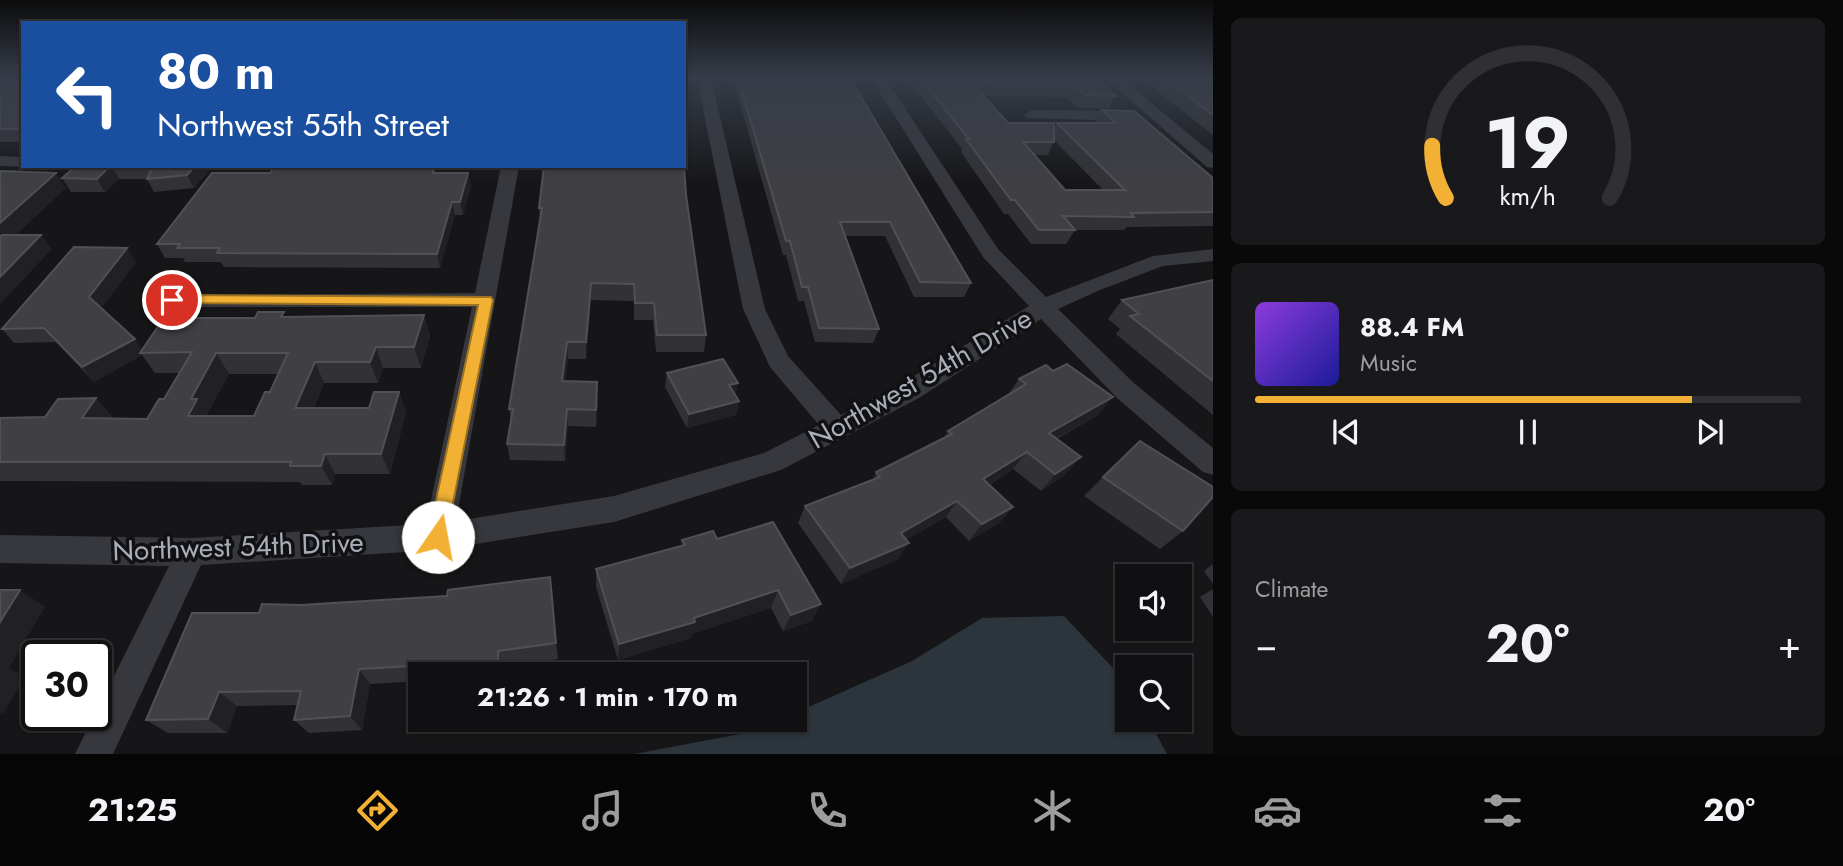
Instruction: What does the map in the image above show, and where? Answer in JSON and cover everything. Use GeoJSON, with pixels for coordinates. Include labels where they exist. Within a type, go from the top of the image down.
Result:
{"type":"FeatureCollection","features":[{"type":"Feature","properties":{"kind":"street"},"geometry":{"type":"LineString","coordinates":[[712,113],[754,309],[778,361],[838,429]]}},
{"type":"Feature","properties":{"kind":"street"},"geometry":{"type":"LineString","coordinates":[[901,113],[990,253],[1126,391],[1213,464]]}},
{"type":"Feature","properties":{"kind":"street"},"geometry":{"type":"LineString","coordinates":[[1154,113],[1213,163]]}},
{"type":"Feature","properties":{"kind":"street"},"geometry":{"type":"LineString","coordinates":[[1032,115],[1157,116]]}},
{"type":"Feature","properties":{"kind":"street"},"geometry":{"type":"LineString","coordinates":[[0,161],[21,162]]}},
{"type":"Feature","properties":{"kind":"street"},"geometry":{"type":"LineString","coordinates":[[438,537],[510,168]]}},
{"type":"Feature","properties":{"kind":"street","name":"Northwest 54th Drive"},"geometry":{"type":"LineString","coordinates":[[0,549],[192,552],[438,537],[614,509],[771,461],[910,391],[1042,308],[1092,285],[1160,260],[1213,255]]}},
{"type":"Feature","properties":{"kind":"street"},"geometry":{"type":"LineString","coordinates":[[172,300],[486,300]]}},
{"type":"Feature","properties":{"kind":"street"},"geometry":{"type":"LineString","coordinates":[[94,754],[192,552]]}},
{"type":"Feature","properties":{"kind":"shaded area"},"geometry":{"type":"Polygon","coordinates":[[[1064,616],[1115,670],[1115,732],[1155,732],[1167,754],[634,754],[751,732],[807,732],[807,708],[912,661],[982,618],[1064,616]]]}},
{"type":"Feature","properties":{"kind":"building"},"geometry":{"type":"Polygon","coordinates":[[[0,113],[21,113],[21,129],[0,129],[0,113]]]}},
{"type":"Feature","properties":{"kind":"building"},"geometry":{"type":"Polygon","coordinates":[[[748,113],[871,113],[971,283],[920,282],[890,222],[840,222],[879,329],[819,328],[808,287],[802,287],[790,241],[786,241],[748,113]]]}},
{"type":"Feature","properties":{"kind":"building"},"geometry":{"type":"Polygon","coordinates":[[[948,113],[999,113],[1008,123],[1054,123],[1054,142],[1023,142],[1065,190],[1125,190],[1057,123],[1116,123],[1105,113],[1137,113],[1213,178],[1213,212],[1131,213],[1134,217],[1063,216],[1075,230],[1039,230],[1015,200],[1011,200],[966,139],[969,139],[948,113]]]}},
{"type":"Feature","properties":{"kind":"building"},"geometry":{"type":"Polygon","coordinates":[[[74,168],[108,168],[97,179],[62,178],[74,168]]]}},
{"type":"Feature","properties":{"kind":"building"},"geometry":{"type":"Polygon","coordinates":[[[152,168],[193,168],[187,175],[147,179],[152,168]]]}},
{"type":"Feature","properties":{"kind":"building"},"geometry":{"type":"Polygon","coordinates":[[[544,168],[684,168],[706,335],[657,335],[654,303],[635,303],[634,284],[591,283],[586,342],[567,342],[562,381],[597,382],[596,410],[567,409],[564,445],[507,444],[513,409],[509,409],[542,208],[539,208],[544,168]]]}},
{"type":"Feature","properties":{"kind":"building"},"geometry":{"type":"Polygon","coordinates":[[[273,169],[434,169],[433,173],[468,173],[460,202],[452,202],[437,254],[217,253],[220,248],[177,248],[180,244],[157,244],[212,173],[270,173],[273,169]]]}},
{"type":"Feature","properties":{"kind":"building"},"geometry":{"type":"Polygon","coordinates":[[[0,171],[56,173],[0,223],[0,171]]]}},
{"type":"Feature","properties":{"kind":"building"},"geometry":{"type":"Polygon","coordinates":[[[41,235],[0,277],[0,237],[41,235]]]}},
{"type":"Feature","properties":{"kind":"building"},"geometry":{"type":"Polygon","coordinates":[[[74,247],[127,248],[89,297],[135,339],[82,367],[44,328],[2,329],[74,247]]]}},
{"type":"Feature","properties":{"kind":"building"},"geometry":{"type":"Polygon","coordinates":[[[1213,280],[1213,381],[1130,316],[1139,314],[1122,300],[1213,280]]]}},
{"type":"Feature","properties":{"kind":"building"},"geometry":{"type":"Polygon","coordinates":[[[168,312],[194,312],[190,318],[255,318],[258,312],[284,312],[281,317],[424,315],[414,347],[376,347],[370,362],[315,362],[295,408],[369,408],[374,392],[399,392],[381,454],[325,454],[321,466],[290,466],[291,462],[0,462],[0,418],[45,417],[58,399],[96,398],[82,418],[147,419],[159,399],[164,399],[192,352],[140,353],[168,312]],[[216,353],[191,399],[197,399],[188,416],[254,416],[265,392],[270,392],[288,353],[216,353]]]}},
{"type":"Feature","properties":{"kind":"building"},"geometry":{"type":"Polygon","coordinates":[[[723,359],[738,383],[729,385],[739,401],[689,414],[667,373],[723,359]]]}},
{"type":"Feature","properties":{"kind":"building"},"geometry":{"type":"Polygon","coordinates":[[[1067,364],[1113,397],[1049,433],[1081,457],[1055,474],[1027,452],[983,479],[1013,507],[982,524],[957,501],[901,533],[909,543],[850,568],[805,506],[880,477],[876,472],[952,434],[948,431],[1026,384],[1019,379],[1046,365],[1053,371],[1067,364]]]}},
{"type":"Feature","properties":{"kind":"building"},"geometry":{"type":"Polygon","coordinates":[[[1140,441],[1213,487],[1213,497],[1183,531],[1103,477],[1140,441]]]}},
{"type":"Feature","properties":{"kind":"building"},"geometry":{"type":"Polygon","coordinates":[[[773,522],[821,604],[791,615],[778,590],[694,618],[695,622],[619,644],[596,569],[685,545],[682,540],[713,531],[717,539],[773,522]]]}},
{"type":"Feature","properties":{"kind":"building"},"geometry":{"type":"Polygon","coordinates":[[[550,577],[556,643],[498,651],[498,662],[408,662],[408,666],[359,669],[350,716],[294,720],[301,691],[219,692],[208,719],[146,720],[192,613],[259,613],[262,604],[300,605],[447,596],[448,590],[550,577]]]}},
{"type":"Feature","properties":{"kind":"building"},"geometry":{"type":"Polygon","coordinates":[[[0,590],[20,590],[0,622],[0,590]]]}},
{"type":"Feature","properties":{"kind":"route"},"geometry":{"type":"LineString","coordinates":[[172,300],[486,300],[438,537]]}}]}
